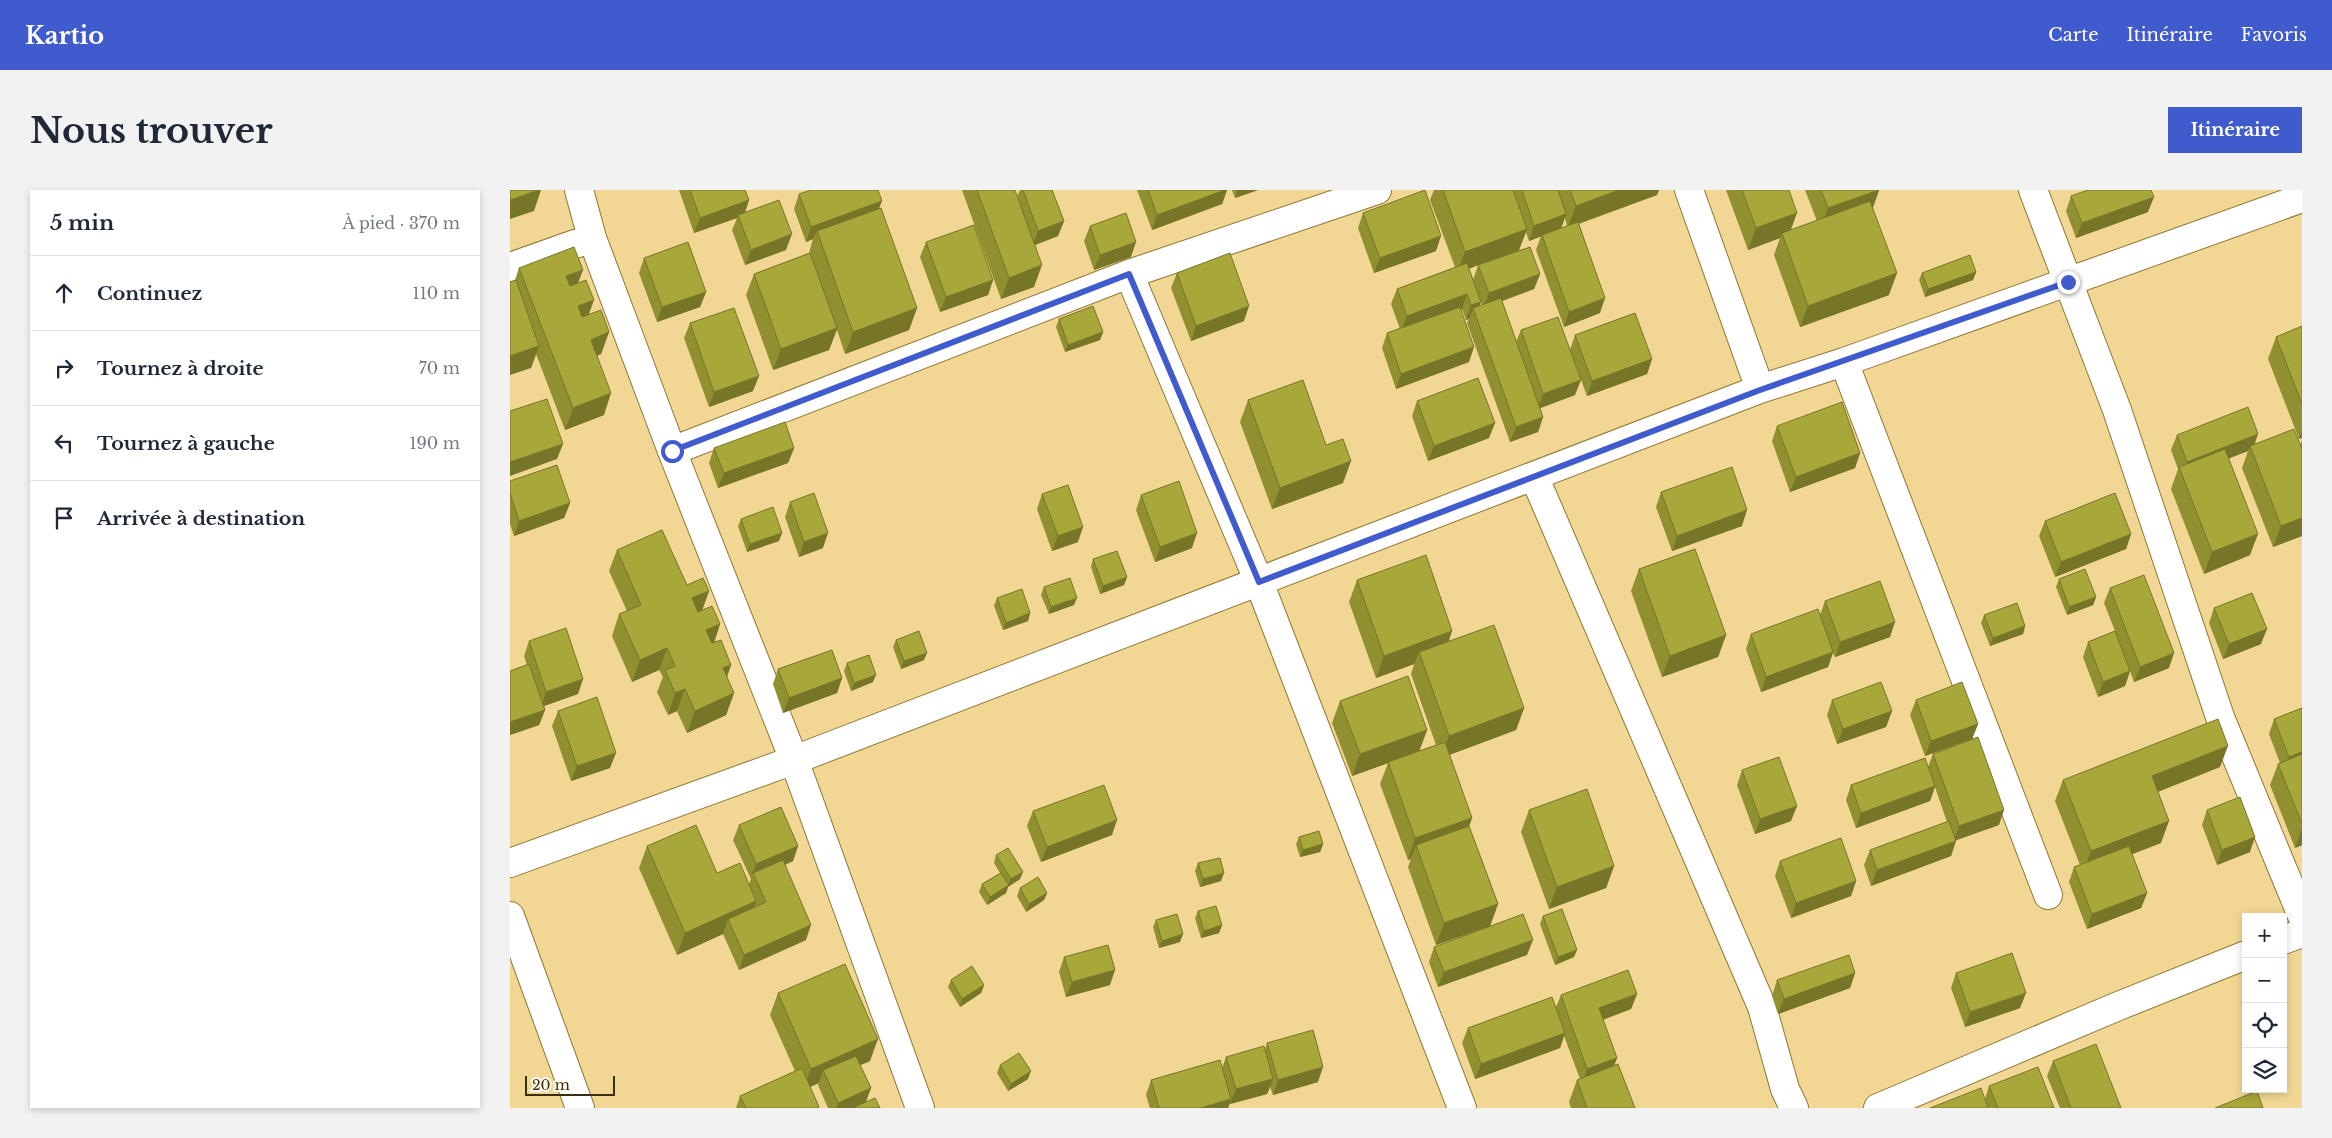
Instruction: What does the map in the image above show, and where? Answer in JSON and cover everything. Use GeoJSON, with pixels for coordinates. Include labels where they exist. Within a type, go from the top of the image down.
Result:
{"type":"FeatureCollection","features":[{"type":"Feature","properties":{"kind":"street"},"geometry":{"type":"LineString","coordinates":[[579,190],[592,238],[672,451],[794,760],[920,1108]]}},
{"type":"Feature","properties":{"kind":"street"},"geometry":{"type":"LineString","coordinates":[[1689,190],[1760,390]]}},
{"type":"Feature","properties":{"kind":"street"},"geometry":{"type":"LineString","coordinates":[[2033,190],[2117,410],[2220,717],[2302,916]]}},
{"type":"Feature","properties":{"kind":"street"},"geometry":{"type":"LineString","coordinates":[[672,451],[1129,274],[1360,193]]}},
{"type":"Feature","properties":{"kind":"street"},"geometry":{"type":"LineString","coordinates":[[510,862],[794,760],[1760,390],[1844,362],[2302,198]]}},
{"type":"Feature","properties":{"kind":"street"},"geometry":{"type":"LineString","coordinates":[[510,267],[592,238]]}},
{"type":"Feature","properties":{"kind":"street"},"geometry":{"type":"LineString","coordinates":[[1129,274],[1259,582],[1462,1108]]}},
{"type":"Feature","properties":{"kind":"street"},"geometry":{"type":"LineString","coordinates":[[1844,362],[2048,895]]}},
{"type":"Feature","properties":{"kind":"street"},"geometry":{"type":"LineString","coordinates":[[1534,476],[1762,1007],[1785,1089],[1794,1108]]}},
{"type":"Feature","properties":{"kind":"street"},"geometry":{"type":"LineString","coordinates":[[510,916],[580,1108]]}},
{"type":"Feature","properties":{"kind":"street"},"geometry":{"type":"LineString","coordinates":[[2287,938],[2302,932]]}},
{"type":"Feature","properties":{"kind":"street"},"geometry":{"type":"LineString","coordinates":[[1878,1108],[2116,1007],[2242,957]]}},
{"type":"Feature","properties":{"kind":"building"},"geometry":{"type":"Polygon","coordinates":[[[510,190],[539,190],[510,200],[510,190]]]}},
{"type":"Feature","properties":{"kind":"building"},"geometry":{"type":"Polygon","coordinates":[[[690,190],[745,190],[749,200],[700,218],[690,190]]]}},
{"type":"Feature","properties":{"kind":"building"},"geometry":{"type":"Polygon","coordinates":[[[811,190],[878,190],[882,201],[811,227],[799,194],[811,190]]]}},
{"type":"Feature","properties":{"kind":"building"},"geometry":{"type":"Polygon","coordinates":[[[977,190],[1015,190],[1042,265],[1009,278],[977,190]]]}},
{"type":"Feature","properties":{"kind":"building"},"geometry":{"type":"Polygon","coordinates":[[[1023,190],[1052,190],[1064,221],[1038,231],[1023,190]]]}},
{"type":"Feature","properties":{"kind":"building"},"geometry":{"type":"Polygon","coordinates":[[[1148,190],[1225,190],[1157,215],[1148,190]]]}},
{"type":"Feature","properties":{"kind":"building"},"geometry":{"type":"Polygon","coordinates":[[[1425,190],[1441,236],[1380,258],[1363,213],[1425,190]]]}},
{"type":"Feature","properties":{"kind":"building"},"geometry":{"type":"Polygon","coordinates":[[[1443,190],[1513,190],[1527,229],[1465,252],[1443,190]]]}},
{"type":"Feature","properties":{"kind":"building"},"geometry":{"type":"Polygon","coordinates":[[[1522,190],[1558,190],[1566,214],[1534,226],[1522,190]]]}},
{"type":"Feature","properties":{"kind":"building"},"geometry":{"type":"Polygon","coordinates":[[[1570,190],[1619,190],[1576,206],[1570,190]]]}},
{"type":"Feature","properties":{"kind":"building"},"geometry":{"type":"Polygon","coordinates":[[[1742,190],[1789,190],[1797,213],[1756,228],[1742,190]]]}},
{"type":"Feature","properties":{"kind":"building"},"geometry":{"type":"Polygon","coordinates":[[[1821,190],[1879,190],[1828,208],[1821,190]]]}},
{"type":"Feature","properties":{"kind":"building"},"geometry":{"type":"Polygon","coordinates":[[[2088,190],[2151,190],[2154,197],[2082,223],[2071,196],[2088,190]]]}},
{"type":"Feature","properties":{"kind":"building"},"geometry":{"type":"Polygon","coordinates":[[[779,200],[792,234],[751,250],[738,215],[779,200]]]}},
{"type":"Feature","properties":{"kind":"building"},"geometry":{"type":"Polygon","coordinates":[[[1870,201],[1897,273],[1808,306],[1782,233],[1870,201]]]}},
{"type":"Feature","properties":{"kind":"building"},"geometry":{"type":"Polygon","coordinates":[[[881,208],[917,308],[853,332],[817,231],[881,208]]]}},
{"type":"Feature","properties":{"kind":"building"},"geometry":{"type":"Polygon","coordinates":[[[1126,213],[1136,242],[1100,255],[1090,226],[1126,213]]]}},
{"type":"Feature","properties":{"kind":"building"},"geometry":{"type":"Polygon","coordinates":[[[1578,222],[1605,298],[1569,312],[1542,235],[1578,222]]]}},
{"type":"Feature","properties":{"kind":"building"},"geometry":{"type":"Polygon","coordinates":[[[974,225],[993,280],[946,297],[926,242],[974,225]]]}},
{"type":"Feature","properties":{"kind":"building"},"geometry":{"type":"Polygon","coordinates":[[[688,242],[706,292],[662,307],[644,258],[688,242]]]}},
{"type":"Feature","properties":{"kind":"building"},"geometry":{"type":"Polygon","coordinates":[[[574,247],[583,270],[566,276],[570,286],[586,280],[594,300],[578,306],[582,317],[601,310],[609,332],[591,340],[611,393],[573,408],[519,268],[574,247]]]}},
{"type":"Feature","properties":{"kind":"building"},"geometry":{"type":"Polygon","coordinates":[[[1530,247],[1540,274],[1489,293],[1478,265],[1530,247]]]}},
{"type":"Feature","properties":{"kind":"building"},"geometry":{"type":"Polygon","coordinates":[[[810,253],[837,328],[781,349],[754,274],[810,253]]]}},
{"type":"Feature","properties":{"kind":"building"},"geometry":{"type":"Polygon","coordinates":[[[1230,253],[1249,306],[1196,326],[1177,273],[1230,253]]]}},
{"type":"Feature","properties":{"kind":"building"},"geometry":{"type":"Polygon","coordinates":[[[1970,255],[1976,272],[1928,289],[1922,273],[1970,255]]]}},
{"type":"Feature","properties":{"kind":"building"},"geometry":{"type":"Polygon","coordinates":[[[1467,263],[1481,302],[1471,305],[1467,294],[1407,316],[1397,289],[1467,263]]]}},
{"type":"Feature","properties":{"kind":"building"},"geometry":{"type":"Polygon","coordinates":[[[516,280],[539,346],[510,356],[510,282],[516,280]]]}},
{"type":"Feature","properties":{"kind":"building"},"geometry":{"type":"Polygon","coordinates":[[[1501,298],[1543,417],[1516,427],[1473,308],[1501,298]]]}},
{"type":"Feature","properties":{"kind":"building"},"geometry":{"type":"Polygon","coordinates":[[[1093,306],[1103,332],[1068,345],[1059,319],[1093,306]]]}},
{"type":"Feature","properties":{"kind":"building"},"geometry":{"type":"Polygon","coordinates":[[[1460,307],[1474,347],[1401,374],[1387,333],[1460,307]]]}},
{"type":"Feature","properties":{"kind":"building"},"geometry":{"type":"Polygon","coordinates":[[[734,308],[759,376],[714,392],[690,323],[734,308]]]}},
{"type":"Feature","properties":{"kind":"building"},"geometry":{"type":"Polygon","coordinates":[[[1635,313],[1652,359],[1592,381],[1575,335],[1635,313]]]}},
{"type":"Feature","properties":{"kind":"building"},"geometry":{"type":"Polygon","coordinates":[[[1558,317],[1581,380],[1543,394],[1521,330],[1558,317]]]}},
{"type":"Feature","properties":{"kind":"building"},"geometry":{"type":"Polygon","coordinates":[[[2302,326],[2302,404],[2276,337],[2302,326]]]}},
{"type":"Feature","properties":{"kind":"building"},"geometry":{"type":"Polygon","coordinates":[[[1478,378],[1495,423],[1434,446],[1417,401],[1478,378]]]}},
{"type":"Feature","properties":{"kind":"building"},"geometry":{"type":"Polygon","coordinates":[[[1303,380],[1326,445],[1343,439],[1351,461],[1280,488],[1248,400],[1303,380]]]}},
{"type":"Feature","properties":{"kind":"building"},"geometry":{"type":"Polygon","coordinates":[[[547,399],[563,444],[510,462],[510,411],[547,399]]]}},
{"type":"Feature","properties":{"kind":"building"},"geometry":{"type":"Polygon","coordinates":[[[1842,402],[1860,453],[1796,477],[1777,426],[1842,402]]]}},
{"type":"Feature","properties":{"kind":"building"},"geometry":{"type":"Polygon","coordinates":[[[2248,407],[2258,434],[2187,462],[2177,435],[2248,407]]]}},
{"type":"Feature","properties":{"kind":"building"},"geometry":{"type":"Polygon","coordinates":[[[785,422],[794,448],[724,473],[714,448],[785,422]]]}},
{"type":"Feature","properties":{"kind":"building"},"geometry":{"type":"Polygon","coordinates":[[[2294,429],[2302,449],[2302,518],[2281,526],[2250,446],[2294,429]]]}},
{"type":"Feature","properties":{"kind":"building"},"geometry":{"type":"Polygon","coordinates":[[[2225,449],[2258,534],[2212,552],[2179,467],[2225,449]]]}},
{"type":"Feature","properties":{"kind":"building"},"geometry":{"type":"Polygon","coordinates":[[[557,465],[570,503],[519,521],[510,493],[510,481],[557,465]]]}},
{"type":"Feature","properties":{"kind":"building"},"geometry":{"type":"Polygon","coordinates":[[[1732,467],[1747,510],[1677,536],[1661,492],[1732,467]]]}},
{"type":"Feature","properties":{"kind":"building"},"geometry":{"type":"Polygon","coordinates":[[[1179,481],[1197,533],[1160,547],[1141,495],[1179,481]]]}},
{"type":"Feature","properties":{"kind":"building"},"geometry":{"type":"Polygon","coordinates":[[[1068,485],[1083,527],[1058,536],[1042,494],[1068,485]]]}},
{"type":"Feature","properties":{"kind":"building"},"geometry":{"type":"Polygon","coordinates":[[[814,493],[828,533],[804,542],[790,502],[814,493]]]}},
{"type":"Feature","properties":{"kind":"building"},"geometry":{"type":"Polygon","coordinates":[[[2115,493],[2131,534],[2061,562],[2045,521],[2115,493]]]}},
{"type":"Feature","properties":{"kind":"building"},"geometry":{"type":"Polygon","coordinates":[[[773,507],[782,533],[750,544],[741,519],[773,507]]]}},
{"type":"Feature","properties":{"kind":"building"},"geometry":{"type":"Polygon","coordinates":[[[662,530],[687,585],[703,578],[709,591],[692,598],[698,612],[712,606],[720,624],[706,630],[712,643],[721,640],[731,665],[723,668],[734,693],[695,711],[685,689],[675,693],[665,670],[675,666],[667,648],[640,660],[619,614],[641,605],[617,550],[662,530]]]}},
{"type":"Feature","properties":{"kind":"building"},"geometry":{"type":"Polygon","coordinates":[[[1695,549],[1726,635],[1670,656],[1639,569],[1695,549]]]}},
{"type":"Feature","properties":{"kind":"building"},"geometry":{"type":"Polygon","coordinates":[[[1117,551],[1127,577],[1103,586],[1093,559],[1117,551]]]}},
{"type":"Feature","properties":{"kind":"building"},"geometry":{"type":"Polygon","coordinates":[[[1426,555],[1452,631],[1384,656],[1357,580],[1426,555]]]}},
{"type":"Feature","properties":{"kind":"building"},"geometry":{"type":"Polygon","coordinates":[[[2085,569],[2096,597],[2069,607],[2059,579],[2085,569]]]}},
{"type":"Feature","properties":{"kind":"building"},"geometry":{"type":"Polygon","coordinates":[[[2144,575],[2174,653],[2140,667],[2110,588],[2144,575]]]}},
{"type":"Feature","properties":{"kind":"building"},"geometry":{"type":"Polygon","coordinates":[[[1070,578],[1077,598],[1051,607],[1044,587],[1070,578]]]}},
{"type":"Feature","properties":{"kind":"building"},"geometry":{"type":"Polygon","coordinates":[[[1880,581],[1895,622],[1840,642],[1825,601],[1880,581]]]}},
{"type":"Feature","properties":{"kind":"building"},"geometry":{"type":"Polygon","coordinates":[[[1022,589],[1030,613],[1006,623],[997,598],[1022,589]]]}},
{"type":"Feature","properties":{"kind":"building"},"geometry":{"type":"Polygon","coordinates":[[[2252,593],[2267,629],[2229,644],[2214,608],[2252,593]]]}},
{"type":"Feature","properties":{"kind":"building"},"geometry":{"type":"Polygon","coordinates":[[[2017,603],[2025,626],[1993,638],[1984,615],[2017,603]]]}},
{"type":"Feature","properties":{"kind":"building"},"geometry":{"type":"Polygon","coordinates":[[[1818,609],[1833,652],[1766,677],[1751,634],[1818,609]]]}},
{"type":"Feature","properties":{"kind":"building"},"geometry":{"type":"Polygon","coordinates":[[[1494,625],[1524,708],[1449,736],[1419,652],[1494,625]]]}},
{"type":"Feature","properties":{"kind":"building"},"geometry":{"type":"Polygon","coordinates":[[[566,628],[583,679],[546,692],[529,641],[566,628]]]}},
{"type":"Feature","properties":{"kind":"building"},"geometry":{"type":"Polygon","coordinates":[[[919,631],[927,653],[904,661],[896,640],[919,631]]]}},
{"type":"Feature","properties":{"kind":"building"},"geometry":{"type":"Polygon","coordinates":[[[2115,631],[2130,671],[2103,682],[2088,642],[2115,631]]]}},
{"type":"Feature","properties":{"kind":"building"},"geometry":{"type":"Polygon","coordinates":[[[832,650],[842,678],[789,698],[778,669],[832,650]]]}},
{"type":"Feature","properties":{"kind":"building"},"geometry":{"type":"Polygon","coordinates":[[[869,655],[876,675],[854,683],[847,663],[869,655]]]}},
{"type":"Feature","properties":{"kind":"building"},"geometry":{"type":"Polygon","coordinates":[[[529,664],[545,710],[510,722],[510,671],[529,664]]]}},
{"type":"Feature","properties":{"kind":"building"},"geometry":{"type":"Polygon","coordinates":[[[1408,676],[1427,730],[1360,754],[1340,701],[1408,676]]]}},
{"type":"Feature","properties":{"kind":"building"},"geometry":{"type":"Polygon","coordinates":[[[1881,682],[1892,711],[1843,729],[1832,700],[1881,682]]]}},
{"type":"Feature","properties":{"kind":"building"},"geometry":{"type":"Polygon","coordinates":[[[1962,682],[1978,724],[1931,741],[1916,700],[1962,682]]]}},
{"type":"Feature","properties":{"kind":"building"},"geometry":{"type":"Polygon","coordinates":[[[597,697],[616,753],[577,766],[558,711],[597,697]]]}},
{"type":"Feature","properties":{"kind":"building"},"geometry":{"type":"Polygon","coordinates":[[[2302,708],[2302,752],[2289,757],[2274,719],[2302,708]]]}},
{"type":"Feature","properties":{"kind":"building"},"geometry":{"type":"Polygon","coordinates":[[[2218,719],[2228,746],[2152,776],[2169,821],[2091,851],[2063,780],[2218,719]]]}},
{"type":"Feature","properties":{"kind":"building"},"geometry":{"type":"Polygon","coordinates":[[[1978,737],[2004,810],[1959,826],[1933,754],[1978,737]]]}},
{"type":"Feature","properties":{"kind":"building"},"geometry":{"type":"Polygon","coordinates":[[[1445,742],[1472,818],[1415,838],[1388,762],[1445,742]]]}},
{"type":"Feature","properties":{"kind":"building"},"geometry":{"type":"Polygon","coordinates":[[[2302,754],[2302,824],[2278,764],[2302,754]]]}},
{"type":"Feature","properties":{"kind":"building"},"geometry":{"type":"Polygon","coordinates":[[[1779,757],[1797,806],[1760,819],[1742,770],[1779,757]]]}},
{"type":"Feature","properties":{"kind":"building"},"geometry":{"type":"Polygon","coordinates":[[[1925,758],[1935,786],[1861,813],[1851,785],[1925,758]]]}},
{"type":"Feature","properties":{"kind":"building"},"geometry":{"type":"Polygon","coordinates":[[[1104,785],[1117,820],[1047,847],[1033,811],[1104,785]]]}},
{"type":"Feature","properties":{"kind":"building"},"geometry":{"type":"Polygon","coordinates":[[[1587,789],[1614,866],[1557,887],[1529,810],[1587,789]]]}},
{"type":"Feature","properties":{"kind":"building"},"geometry":{"type":"Polygon","coordinates":[[[2240,797],[2255,837],[2222,850],[2207,810],[2240,797]]]}},
{"type":"Feature","properties":{"kind":"building"},"geometry":{"type":"Polygon","coordinates":[[[781,807],[798,846],[756,864],[739,825],[781,807]]]}},
{"type":"Feature","properties":{"kind":"building"},"geometry":{"type":"Polygon","coordinates":[[[1949,821],[1956,841],[1877,870],[1870,850],[1949,821]]]}},
{"type":"Feature","properties":{"kind":"building"},"geometry":{"type":"Polygon","coordinates":[[[696,825],[717,873],[740,863],[756,901],[685,933],[647,846],[696,825]]]}},
{"type":"Feature","properties":{"kind":"building"},"geometry":{"type":"Polygon","coordinates":[[[1469,826],[1498,904],[1444,923],[1416,845],[1469,826]]]}},
{"type":"Feature","properties":{"kind":"building"},"geometry":{"type":"Polygon","coordinates":[[[1319,831],[1323,844],[1303,850],[1299,837],[1319,831]]]}},
{"type":"Feature","properties":{"kind":"building"},"geometry":{"type":"Polygon","coordinates":[[[1841,838],[1856,881],[1796,903],[1780,861],[1841,838]]]}},
{"type":"Feature","properties":{"kind":"building"},"geometry":{"type":"Polygon","coordinates":[[[2129,846],[2147,893],[2092,914],[2074,867],[2129,846]]]}},
{"type":"Feature","properties":{"kind":"building"},"geometry":{"type":"Polygon","coordinates":[[[1008,848],[1023,872],[1011,879],[996,855],[1008,848]]]}},
{"type":"Feature","properties":{"kind":"building"},"geometry":{"type":"Polygon","coordinates":[[[1220,858],[1224,873],[1203,879],[1198,863],[1220,858]]]}},
{"type":"Feature","properties":{"kind":"building"},"geometry":{"type":"Polygon","coordinates":[[[783,860],[811,925],[744,955],[728,919],[766,902],[753,873],[783,860]]]}},
{"type":"Feature","properties":{"kind":"building"},"geometry":{"type":"Polygon","coordinates":[[[1001,873],[1009,885],[990,897],[982,884],[1001,873]]]}},
{"type":"Feature","properties":{"kind":"building"},"geometry":{"type":"Polygon","coordinates":[[[1038,877],[1047,893],[1029,904],[1020,888],[1038,877]]]}},
{"type":"Feature","properties":{"kind":"building"},"geometry":{"type":"Polygon","coordinates":[[[1216,906],[1222,925],[1204,931],[1198,911],[1216,906]]]}},
{"type":"Feature","properties":{"kind":"building"},"geometry":{"type":"Polygon","coordinates":[[[1562,909],[1577,950],[1558,957],[1543,916],[1562,909]]]}},
{"type":"Feature","properties":{"kind":"building"},"geometry":{"type":"Polygon","coordinates":[[[1177,914],[1183,934],[1162,941],[1156,920],[1177,914]]]}},
{"type":"Feature","properties":{"kind":"building"},"geometry":{"type":"Polygon","coordinates":[[[1523,914],[1533,940],[1444,972],[1434,947],[1523,914]]]}},
{"type":"Feature","properties":{"kind":"building"},"geometry":{"type":"Polygon","coordinates":[[[1108,945],[1115,970],[1072,982],[1064,957],[1108,945]]]}},
{"type":"Feature","properties":{"kind":"building"},"geometry":{"type":"Polygon","coordinates":[[[2012,953],[2026,993],[1970,1012],[1956,973],[2012,953]]]}},
{"type":"Feature","properties":{"kind":"building"},"geometry":{"type":"Polygon","coordinates":[[[1849,955],[1855,973],[1784,999],[1777,980],[1849,955]]]}},
{"type":"Feature","properties":{"kind":"building"},"geometry":{"type":"Polygon","coordinates":[[[845,964],[878,1039],[811,1069],[778,993],[845,964]]]}},
{"type":"Feature","properties":{"kind":"building"},"geometry":{"type":"Polygon","coordinates":[[[972,966],[984,985],[962,999],[951,980],[972,966]]]}},
{"type":"Feature","properties":{"kind":"building"},"geometry":{"type":"Polygon","coordinates":[[[1628,970],[1637,994],[1599,1008],[1617,1058],[1587,1069],[1561,995],[1628,970]]]}},
{"type":"Feature","properties":{"kind":"building"},"geometry":{"type":"Polygon","coordinates":[[[1552,997],[1565,1033],[1481,1064],[1468,1028],[1552,997]]]}},
{"type":"Feature","properties":{"kind":"building"},"geometry":{"type":"Polygon","coordinates":[[[1313,1030],[1323,1067],[1278,1080],[1267,1043],[1313,1030]]]}},
{"type":"Feature","properties":{"kind":"building"},"geometry":{"type":"Polygon","coordinates":[[[2096,1044],[2121,1108],[2071,1108],[2053,1061],[2096,1044]]]}},
{"type":"Feature","properties":{"kind":"building"},"geometry":{"type":"Polygon","coordinates":[[[1264,1046],[1273,1079],[1236,1089],[1226,1057],[1264,1046]]]}},
{"type":"Feature","properties":{"kind":"building"},"geometry":{"type":"Polygon","coordinates":[[[1019,1053],[1031,1071],[1011,1084],[1000,1065],[1019,1053]]]}},
{"type":"Feature","properties":{"kind":"building"},"geometry":{"type":"Polygon","coordinates":[[[856,1056],[871,1088],[838,1103],[823,1070],[856,1056]]]}},
{"type":"Feature","properties":{"kind":"building"},"geometry":{"type":"Polygon","coordinates":[[[1220,1060],[1231,1099],[1201,1108],[1159,1108],[1151,1080],[1220,1060]]]}},
{"type":"Feature","properties":{"kind":"building"},"geometry":{"type":"Polygon","coordinates":[[[1618,1064],[1635,1108],[1587,1108],[1577,1080],[1618,1064]]]}},
{"type":"Feature","properties":{"kind":"building"},"geometry":{"type":"Polygon","coordinates":[[[2038,1067],[2054,1108],[1998,1108],[1989,1086],[2038,1067]]]}},
{"type":"Feature","properties":{"kind":"building"},"geometry":{"type":"Polygon","coordinates":[[[802,1068],[818,1108],[746,1108],[740,1096],[802,1068]]]}},
{"type":"Feature","properties":{"kind":"building"},"geometry":{"type":"Polygon","coordinates":[[[1981,1088],[1988,1108],[1930,1108],[1981,1088]]]}},
{"type":"Feature","properties":{"kind":"building"},"geometry":{"type":"Polygon","coordinates":[[[2252,1093],[2258,1093],[2263,1108],[2215,1108],[2252,1093]]]}},
{"type":"Feature","properties":{"kind":"building"},"geometry":{"type":"Polygon","coordinates":[[[875,1098],[880,1108],[852,1108],[875,1098]]]}},
{"type":"Feature","properties":{"kind":"route"},"geometry":{"type":"LineString","coordinates":[[672,451],[1129,274],[1259,582],[1760,390],[2068,282]]}}]}
